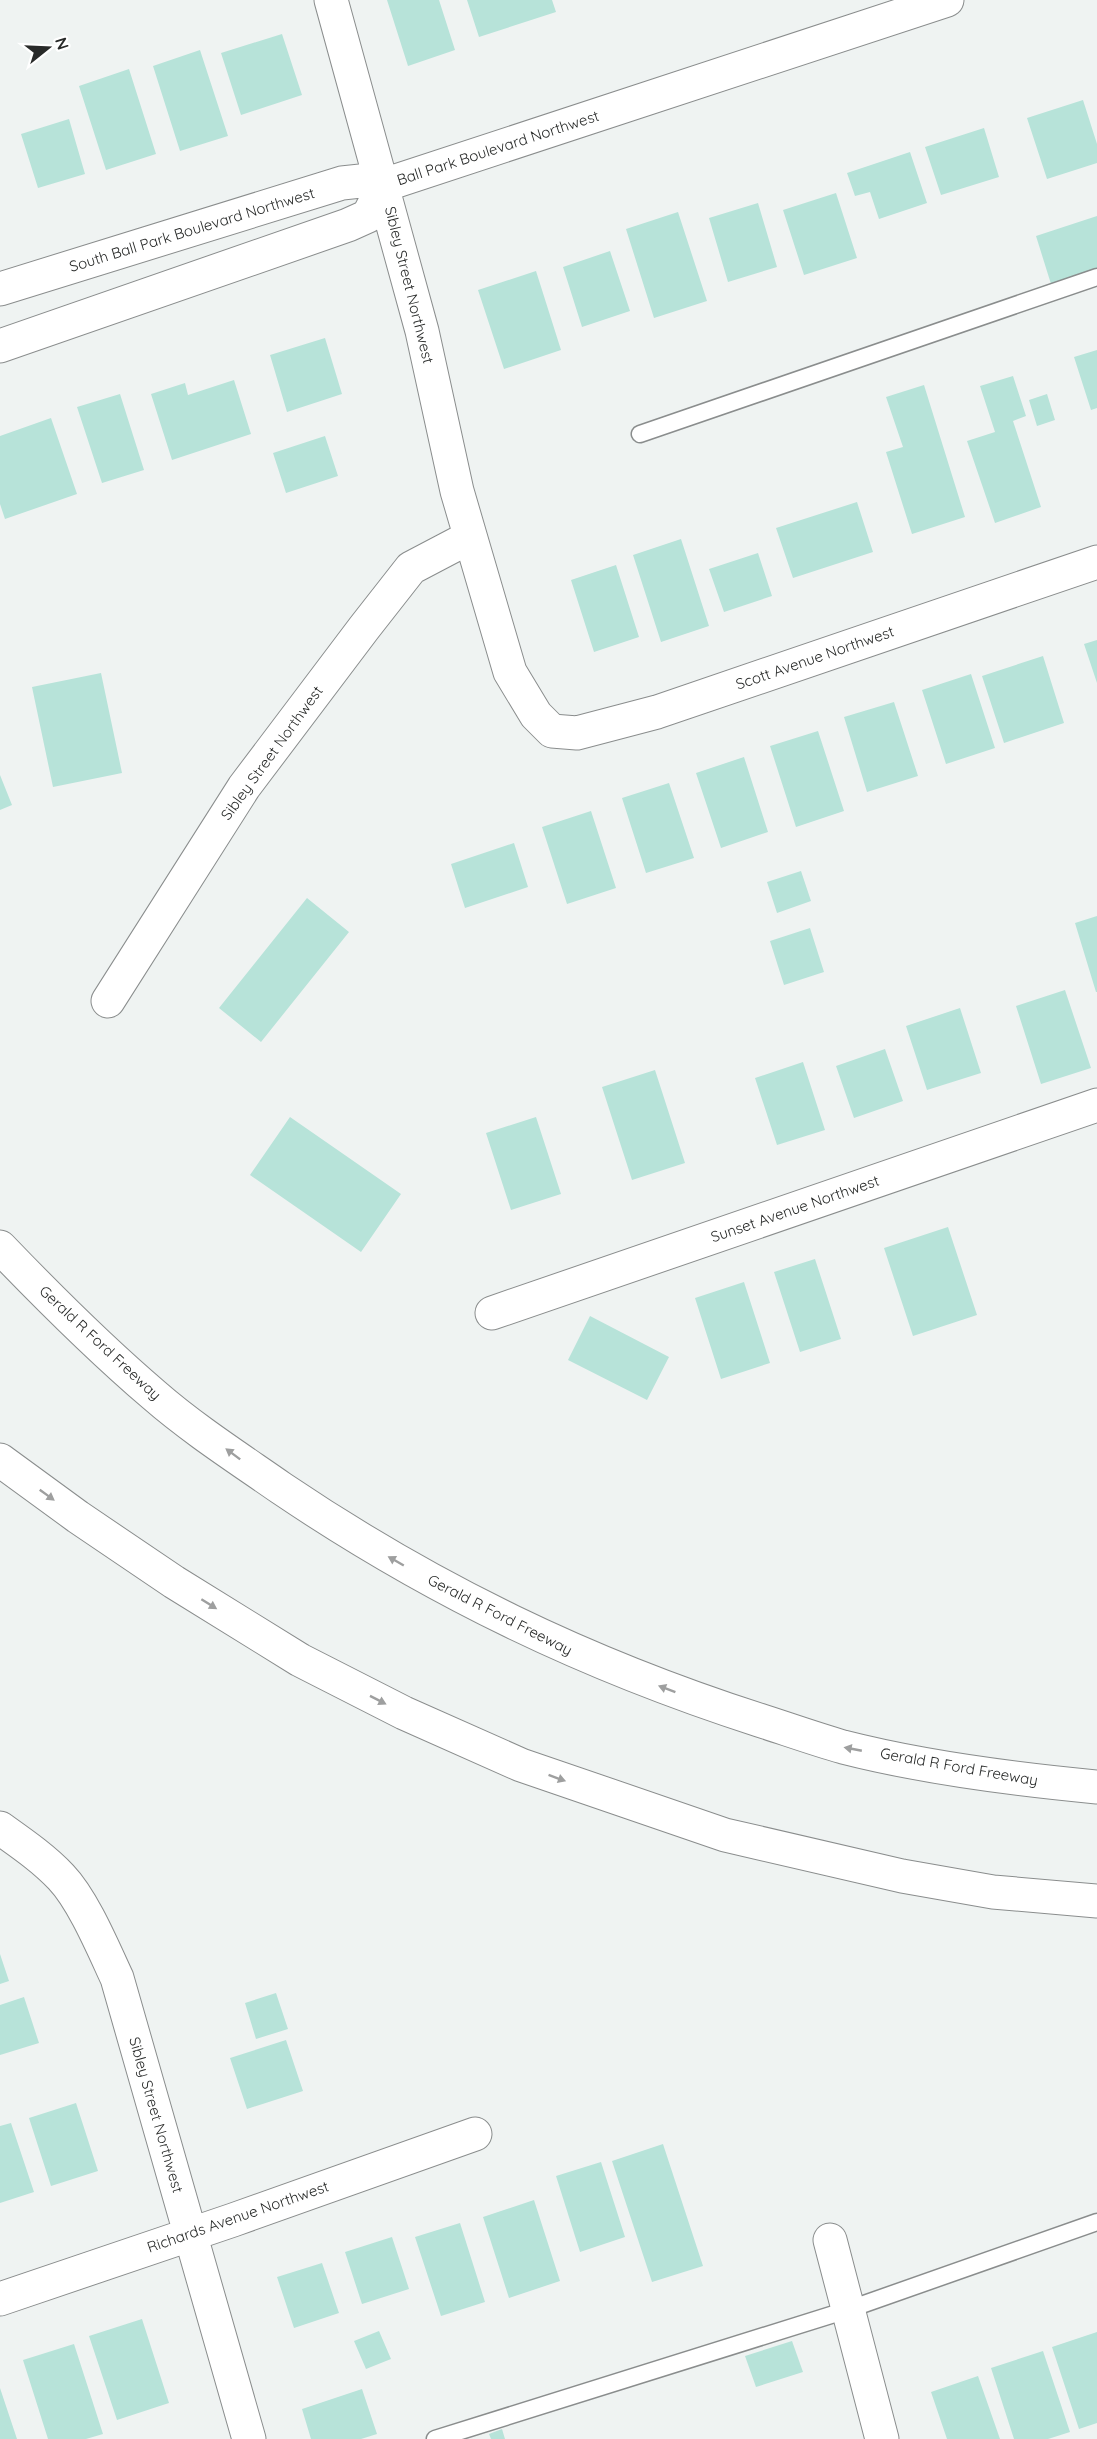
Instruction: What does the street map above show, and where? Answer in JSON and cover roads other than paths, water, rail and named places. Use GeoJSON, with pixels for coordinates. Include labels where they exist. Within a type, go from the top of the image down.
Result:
{"type":"FeatureCollection","features":[{"type":"Feature","properties":{"kind":"main road","name":"Sibley Street Northwest"},"geometry":{"type":"LineString","coordinates":[[331,0],[422,331],[457,491],[470,537],[510,672],[536,715]]}},
{"type":"Feature","properties":{"kind":"main road","name":"Ball Park Boulevard Northwest"},"geometry":{"type":"LineString","coordinates":[[0,346],[348,225],[368,216],[384,186],[947,0]]}},
{"type":"Feature","properties":{"kind":"main road","name":"South Ball Park Boulevard Northwest"},"geometry":{"type":"LineString","coordinates":[[0,289],[342,183],[370,180],[384,186]]}},
{"type":"Feature","properties":{"kind":"main road","name":"Sibley Street Northwest"},"geometry":{"type":"LineString","coordinates":[[108,1000],[243,787],[364,628],[411,568],[470,537]]}},
{"type":"Feature","properties":{"kind":"main road","name":"Scott Avenue Northwest"},"geometry":{"type":"LineString","coordinates":[[536,715],[552,731],[577,733],[612,726],[1097,562]]}},
{"type":"Feature","properties":{"kind":"main road","name":"Sunset Avenue Northwest"},"geometry":{"type":"LineString","coordinates":[[492,1313],[1097,1105]]}},
{"type":"Feature","properties":{"kind":"main road","name":"Gerald R Ford Freeway"},"geometry":{"type":"LineString","coordinates":[[0,1247],[155,1396],[245,1463],[393,1560],[518,1626],[580,1655],[692,1698],[843,1747],[951,1768],[1029,1780],[1097,1787]]}},
{"type":"Feature","properties":{"kind":"main road"},"geometry":{"type":"LineString","coordinates":[[0,1460],[78,1517],[174,1582],[300,1660],[404,1713],[521,1765],[725,1835],[902,1876],[993,1892],[1097,1901]]}},
{"type":"Feature","properties":{"kind":"main road","name":"Sibley Street Northwest"},"geometry":{"type":"LineString","coordinates":[[0,1828],[25,1845],[63,1878],[99,1940],[117,1978],[249,2439]]}},
{"type":"Feature","properties":{"kind":"main road","name":"Richards Avenue Northwest"},"geometry":{"type":"LineString","coordinates":[[0,2299],[475,2134]]}},
{"type":"Feature","properties":{"kind":"main road"},"geometry":{"type":"LineString","coordinates":[[830,2241],[882,2439]]}},
{"type":"Feature","properties":{"kind":"lane"},"geometry":{"type":"LineString","coordinates":[[640,434],[1097,277]]}},
{"type":"Feature","properties":{"kind":"lane"},"geometry":{"type":"LineString","coordinates":[[435,2439],[848,2310],[1097,2222]]}}]}
